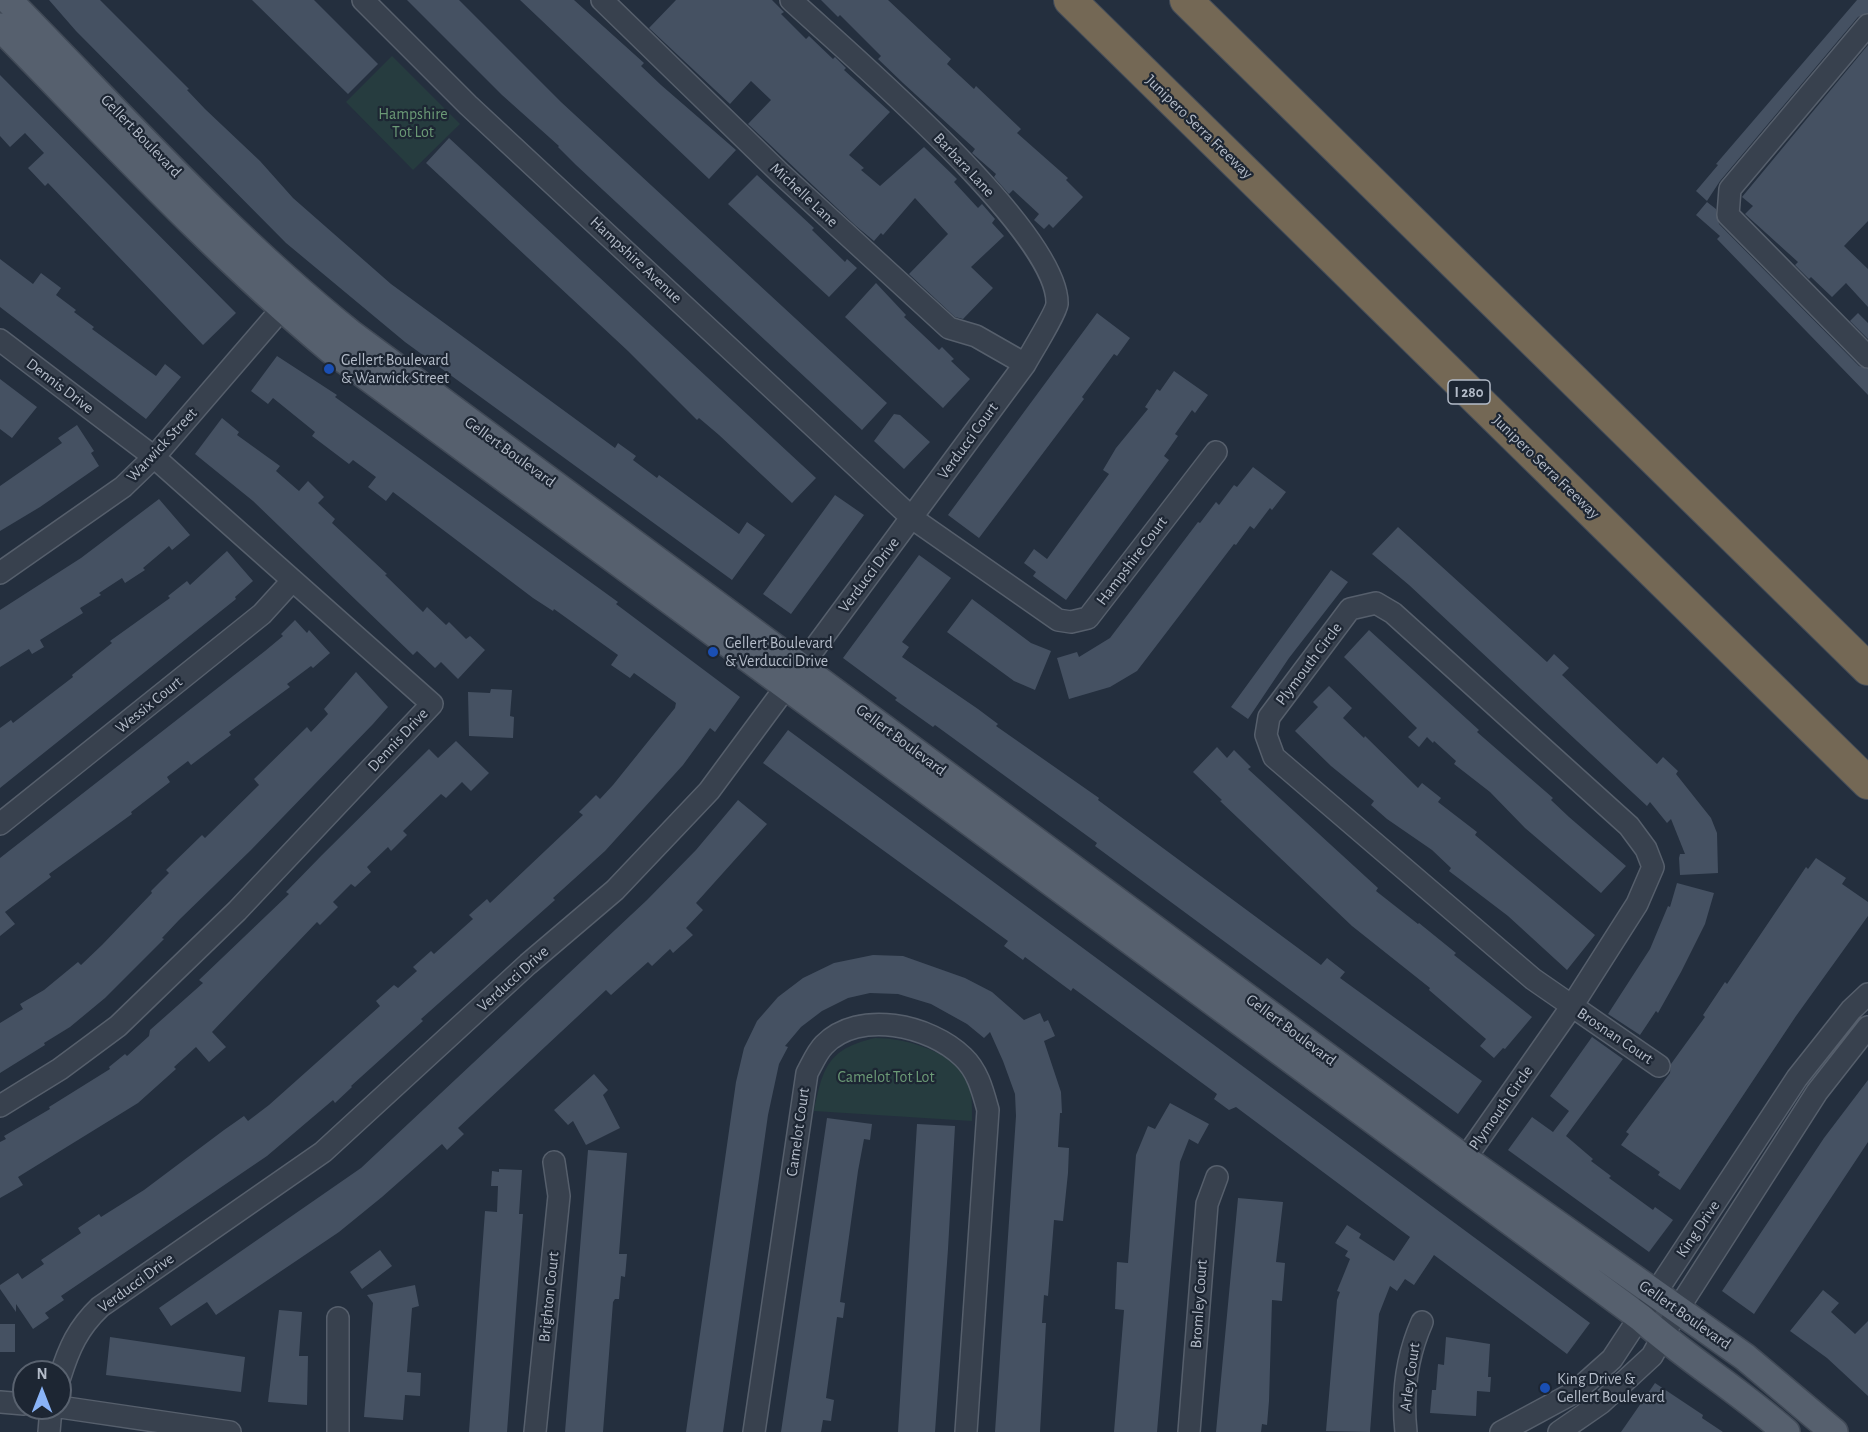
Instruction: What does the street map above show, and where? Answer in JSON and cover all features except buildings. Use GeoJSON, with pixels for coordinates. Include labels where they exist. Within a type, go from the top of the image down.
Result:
{"type":"FeatureCollection","features":[{"type":"Feature","properties":{"kind":"highway","name":"Junipero Serra Freeway"},"geometry":{"type":"LineString","coordinates":[[1070,0],[1868,783]]}},
{"type":"Feature","properties":{"kind":"highway"},"geometry":{"type":"LineString","coordinates":[[1186,0],[1868,669]]}},
{"type":"Feature","properties":{"kind":"main road","name":"Gellert Boulevard"},"geometry":{"type":"LineString","coordinates":[[8,0],[218,214],[290,299]]}},
{"type":"Feature","properties":{"kind":"main road","name":"Gellert Boulevard"},"geometry":{"type":"LineString","coordinates":[[0,27],[200,232],[290,299],[392,365],[794,676],[1458,1169],[1663,1338],[1729,1385],[1786,1432]]}},
{"type":"Feature","properties":{"kind":"main road","name":"Gellert Boulevard"},"geometry":{"type":"LineString","coordinates":[[1458,1169],[1678,1310],[1745,1357],[1834,1432]]}},
{"type":"Feature","properties":{"kind":"street","name":"Hampshire Avenue"},"geometry":{"type":"LineString","coordinates":[[363,0],[468,105],[912,518]]}},
{"type":"Feature","properties":{"kind":"street","name":"Michelle Lane"},"geometry":{"type":"LineString","coordinates":[[602,0],[781,174],[949,328],[976,336],[1025,364]]}},
{"type":"Feature","properties":{"kind":"street","name":"Barbara Lane"},"geometry":{"type":"LineString","coordinates":[[791,0],[960,158],[1029,237],[1052,277],[1057,305],[1025,364]]}},
{"type":"Feature","properties":{"kind":"street"},"geometry":{"type":"LineString","coordinates":[[1868,25],[1730,189],[1727,203],[1728,215],[1868,357]]}},
{"type":"Feature","properties":{"kind":"street","name":"Warwick Street"},"geometry":{"type":"LineString","coordinates":[[0,573],[123,487],[154,457],[290,299]]}},
{"type":"Feature","properties":{"kind":"street","name":"Dennis Drive"},"geometry":{"type":"LineString","coordinates":[[0,340],[154,457],[432,704],[237,912],[117,1026],[60,1069],[0,1106]]}},
{"type":"Feature","properties":{"kind":"street","name":"Verducci Court"},"geometry":{"type":"LineString","coordinates":[[912,518],[1025,364]]}},
{"type":"Feature","properties":{"kind":"street","name":"Hampshire Court"},"geometry":{"type":"LineString","coordinates":[[912,518],[1058,621],[1071,622],[1088,618],[1216,452]]}},
{"type":"Feature","properties":{"kind":"street","name":"Verducci Drive"},"geometry":{"type":"LineString","coordinates":[[66,1360],[71,1343],[100,1307],[323,1152],[528,964],[615,890],[709,791],[912,518]]}},
{"type":"Feature","properties":{"kind":"street","name":"Wessix Court"},"geometry":{"type":"LineString","coordinates":[[0,824],[262,614],[292,580]]}},
{"type":"Feature","properties":{"kind":"street","name":"Plymouth Circle"},"geometry":{"type":"LineString","coordinates":[[1458,1169],[1572,1006],[1637,904],[1653,867],[1646,849],[1629,826],[1393,613],[1376,603],[1350,609],[1269,717],[1266,735],[1274,757],[1533,979],[1572,1006]]}},
{"type":"Feature","properties":{"kind":"street","name":"King Drive"},"geometry":{"type":"LineString","coordinates":[[1501,1432],[1575,1392],[1612,1359],[1797,1078],[1851,1010],[1868,994]]}},
{"type":"Feature","properties":{"kind":"street","name":"Brosnan Court"},"geometry":{"type":"LineString","coordinates":[[1572,1006],[1659,1066]]}},
{"type":"Feature","properties":{"kind":"street","name":"Camelot Court"},"geometry":{"type":"LineString","coordinates":[[754,1432],[807,1073],[824,1045],[851,1029],[892,1023],[916,1030],[963,1057],[980,1081],[988,1110],[966,1432]]}},
{"type":"Feature","properties":{"kind":"street","name":"King Drive"},"geometry":{"type":"LineString","coordinates":[[1559,1432],[1601,1403],[1652,1356],[1678,1310],[1817,1092],[1868,1027]]}},
{"type":"Feature","properties":{"kind":"street","name":"Brighton Court"},"geometry":{"type":"LineString","coordinates":[[535,1432],[559,1196],[554,1162]]}},
{"type":"Feature","properties":{"kind":"street","name":"Bromley Court"},"geometry":{"type":"LineString","coordinates":[[1189,1432],[1207,1204],[1217,1177]]}},
{"type":"Feature","properties":{"kind":"street"},"geometry":{"type":"LineString","coordinates":[[338,1318],[338,1432]]}},
{"type":"Feature","properties":{"kind":"street","name":"Arley Court"},"geometry":{"type":"LineString","coordinates":[[1406,1432],[1404,1411],[1411,1346],[1422,1322]]}},
{"type":"Feature","properties":{"kind":"street"},"geometry":{"type":"LineString","coordinates":[[72,1409],[230,1432]]}},
{"type":"Feature","properties":{"kind":"green space","name":"Hampshire Tot Lot"},"geometry":{"type":"Polygon","coordinates":[[[392,56],[460,124],[413,170],[346,102],[392,56]]]}},
{"type":"Feature","properties":{"kind":"green space","name":"Camelot Tot Lot"},"geometry":{"type":"Polygon","coordinates":[[[875,1038],[899,1040],[924,1047],[936,1052],[956,1066],[964,1075],[969,1086],[972,1121],[814,1111],[821,1083],[830,1062],[847,1048],[875,1038]]]}},
{"type":"Feature","properties":{"kind":"place","name":"Gellert Boulevard & Warwick Street"},"geometry":{"type":"Point","coordinates":[329,369]}},
{"type":"Feature","properties":{"kind":"place","name":"Gellert Boulevard & Verducci Drive"},"geometry":{"type":"Point","coordinates":[713,652]}},
{"type":"Feature","properties":{"kind":"place","name":"King Drive & Gellert Boulevard"},"geometry":{"type":"Point","coordinates":[1545,1388]}}]}
